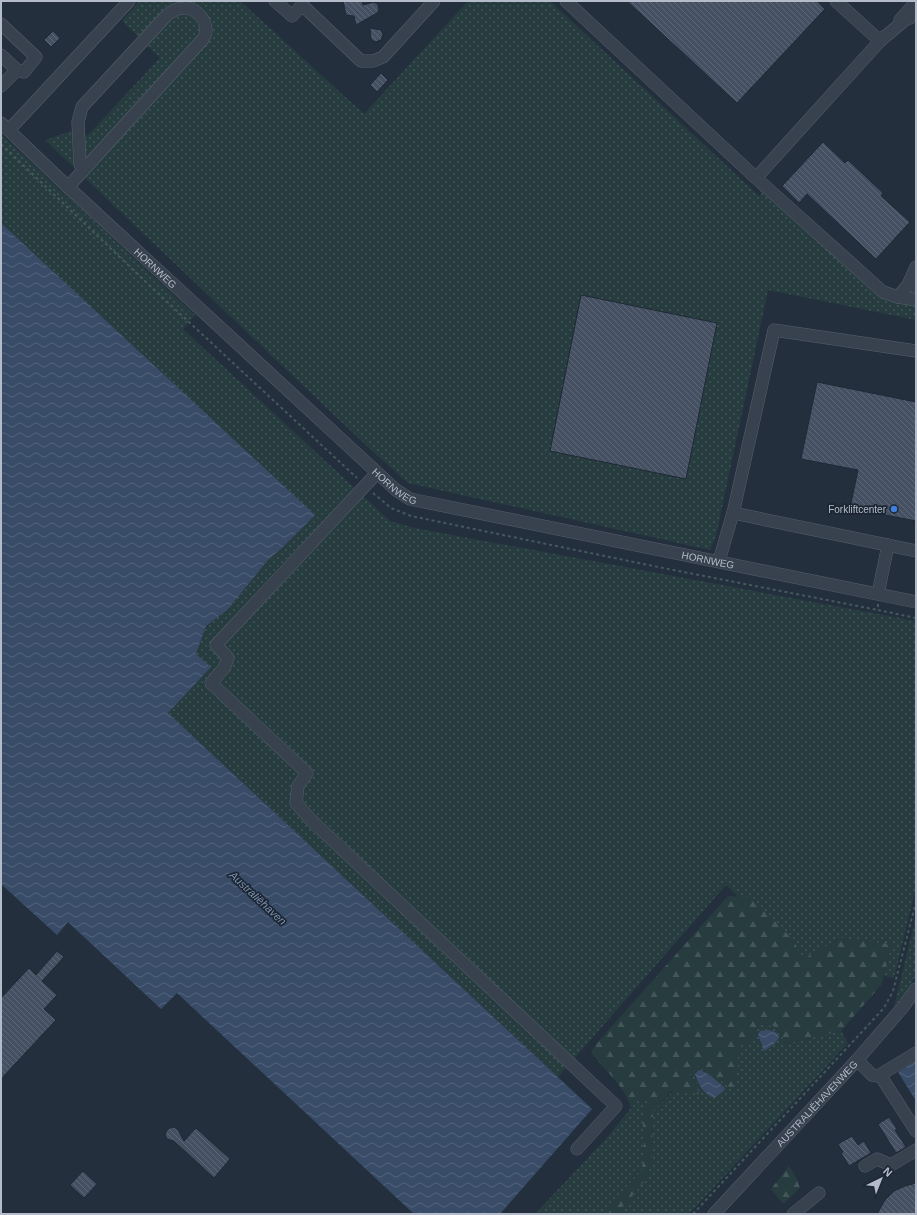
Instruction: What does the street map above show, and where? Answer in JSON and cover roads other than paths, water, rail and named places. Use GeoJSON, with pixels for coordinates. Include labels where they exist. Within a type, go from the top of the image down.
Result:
{"type":"FeatureCollection","features":[{"type":"Feature","properties":{"kind":"street"},"geometry":{"type":"LineString","coordinates":[[5,126],[129,1]]}},
{"type":"Feature","properties":{"kind":"street"},"geometry":{"type":"LineString","coordinates":[[275,1],[292,16],[304,3],[361,61],[373,61],[383,57],[434,1]]}},
{"type":"Feature","properties":{"kind":"street"},"geometry":{"type":"LineString","coordinates":[[566,1],[756,178],[883,292],[898,297],[916,300]]}},
{"type":"Feature","properties":{"kind":"street"},"geometry":{"type":"LineString","coordinates":[[836,1],[880,41]]}},
{"type":"Feature","properties":{"kind":"street"},"geometry":{"type":"LineString","coordinates":[[756,178],[916,2]]}},
{"type":"Feature","properties":{"kind":"street"},"geometry":{"type":"LineString","coordinates":[[68,187],[203,39],[207,32],[206,24],[200,15],[194,10],[185,7],[176,9],[167,15],[82,107],[78,122],[80,164],[82,171]]}},
{"type":"Feature","properties":{"kind":"street"},"geometry":{"type":"LineString","coordinates":[[880,41],[905,20],[916,15]]}},
{"type":"Feature","properties":{"kind":"street"},"geometry":{"type":"LineString","coordinates":[[1,24],[36,57],[24,72],[17,70],[1,55]]}},
{"type":"Feature","properties":{"kind":"street"},"geometry":{"type":"LineString","coordinates":[[1,86],[17,70]]}},
{"type":"Feature","properties":{"kind":"street","name":"HORNWEG"},"geometry":{"type":"LineString","coordinates":[[5,126],[68,187],[377,473],[396,490],[410,499],[916,602]]}},
{"type":"Feature","properties":{"kind":"street"},"geometry":{"type":"LineString","coordinates":[[898,297],[912,286],[916,267]]}},
{"type":"Feature","properties":{"kind":"street"},"geometry":{"type":"LineString","coordinates":[[719,561],[733,513],[774,330],[916,351]]}},
{"type":"Feature","properties":{"kind":"street"},"geometry":{"type":"LineString","coordinates":[[377,473],[216,645],[228,658],[224,668],[211,683],[307,773],[298,786],[296,803],[311,820],[616,1106],[577,1149]]}},
{"type":"Feature","properties":{"kind":"street"},"geometry":{"type":"LineString","coordinates":[[733,513],[916,551]]}},
{"type":"Feature","properties":{"kind":"street"},"geometry":{"type":"LineString","coordinates":[[878,594],[888,545]]}},
{"type":"Feature","properties":{"kind":"street","name":"AUSTRALIËHAVENWEG"},"geometry":{"type":"LineString","coordinates":[[714,1214],[857,1060],[903,1007],[916,989]]}},
{"type":"Feature","properties":{"kind":"street"},"geometry":{"type":"LineString","coordinates":[[857,1060],[872,1075],[878,1076],[916,1052]]}},
{"type":"Feature","properties":{"kind":"street"},"geometry":{"type":"LineString","coordinates":[[880,1075],[916,1131]]}},
{"type":"Feature","properties":{"kind":"street"},"geometry":{"type":"LineString","coordinates":[[865,1166],[877,1159],[891,1165],[916,1150]]}},
{"type":"Feature","properties":{"kind":"street"},"geometry":{"type":"LineString","coordinates":[[793,1214],[819,1193]]}},
{"type":"Feature","properties":{"kind":"water","name":"Australiëhaven"},"geometry":{"type":"Polygon","coordinates":[[[1,223],[315,515],[268,560],[228,609],[206,626],[196,654],[211,667],[168,713],[592,1109],[500,1214],[414,1214],[177,993],[161,1009],[68,922],[57,935],[1,884],[1,223]]]}},
{"type":"Feature","properties":{"kind":"water"},"geometry":{"type":"Polygon","coordinates":[[[768,1030],[776,1033],[779,1038],[774,1044],[764,1051],[758,1035],[760,1031],[768,1030]]]}},
{"type":"Feature","properties":{"kind":"water"},"geometry":{"type":"Polygon","coordinates":[[[916,1061],[916,1101],[898,1072],[916,1061]]]}},
{"type":"Feature","properties":{"kind":"water"},"geometry":{"type":"Polygon","coordinates":[[[699,1070],[712,1077],[724,1087],[725,1090],[714,1098],[707,1094],[702,1089],[696,1078],[695,1074],[699,1070]]]}},
{"type":"Feature","properties":{"kind":"place","name":"Forkliftcenter"},"geometry":{"type":"Point","coordinates":[894,509]}}]}
